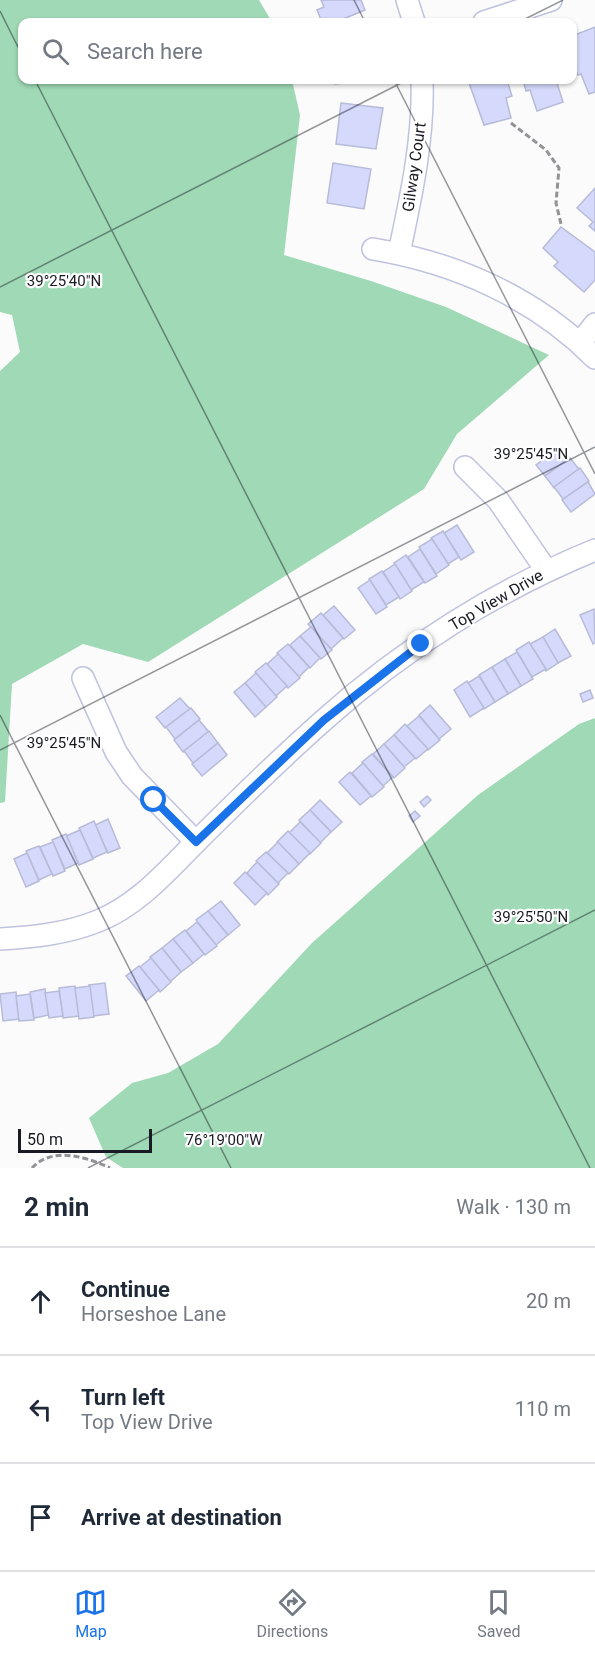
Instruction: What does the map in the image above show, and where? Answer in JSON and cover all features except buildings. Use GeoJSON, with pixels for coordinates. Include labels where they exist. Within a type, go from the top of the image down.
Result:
{"type":"FeatureCollection","features":[{"type":"Feature","properties":{"kind":"street"},"geometry":{"type":"LineString","coordinates":[[407,0],[413,18]]}},
{"type":"Feature","properties":{"kind":"street"},"geometry":{"type":"LineString","coordinates":[[496,18],[551,0]]}},
{"type":"Feature","properties":{"kind":"street","name":"Gilway Court"},"geometry":{"type":"LineString","coordinates":[[399,253],[412,194],[423,102],[422,84]]}},
{"type":"Feature","properties":{"kind":"street"},"geometry":{"type":"LineString","coordinates":[[373,249],[399,253],[456,271],[498,288],[534,308],[580,343],[595,358]]}},
{"type":"Feature","properties":{"kind":"street"},"geometry":{"type":"LineString","coordinates":[[580,343],[595,324]]}},
{"type":"Feature","properties":{"kind":"street"},"geometry":{"type":"LineString","coordinates":[[465,466],[498,500],[546,570]]}},
{"type":"Feature","properties":{"kind":"street","name":"Top View Drive"},"geometry":{"type":"LineString","coordinates":[[0,939],[71,931],[99,921],[128,904],[160,880],[196,842],[324,720],[364,687],[421,644],[546,570],[595,550]]}},
{"type":"Feature","properties":{"kind":"street"},"geometry":{"type":"LineString","coordinates":[[83,678],[116,752],[132,776],[196,842]]}},
{"type":"Feature","properties":{"kind":"path"},"geometry":{"type":"LineString","coordinates":[[511,123],[546,150],[559,168],[556,203],[561,224]]}},
{"type":"Feature","properties":{"kind":"path"},"geometry":{"type":"LineString","coordinates":[[32,1168],[61,1155],[87,1157],[110,1168]]}},
{"type":"Feature","properties":{"kind":"green space"},"geometry":{"type":"Polygon","coordinates":[[[0,0],[259,0],[270,18],[18,18],[18,84],[293,84],[300,115],[284,255],[371,281],[446,307],[549,355],[457,434],[424,489],[148,662],[83,644],[12,684],[5,802],[0,803],[0,371],[20,352],[12,315],[0,312],[0,0]]]}},
{"type":"Feature","properties":{"kind":"green space"},"geometry":{"type":"Polygon","coordinates":[[[595,718],[595,1168],[123,1168],[106,1157],[89,1118],[132,1083],[168,1073],[218,1044],[312,943],[478,795],[579,724],[595,718]]]}},
{"type":"Feature","properties":{"kind":"route"},"geometry":{"type":"LineString","coordinates":[[154,800],[196,842],[324,720],[421,644]]}}]}
